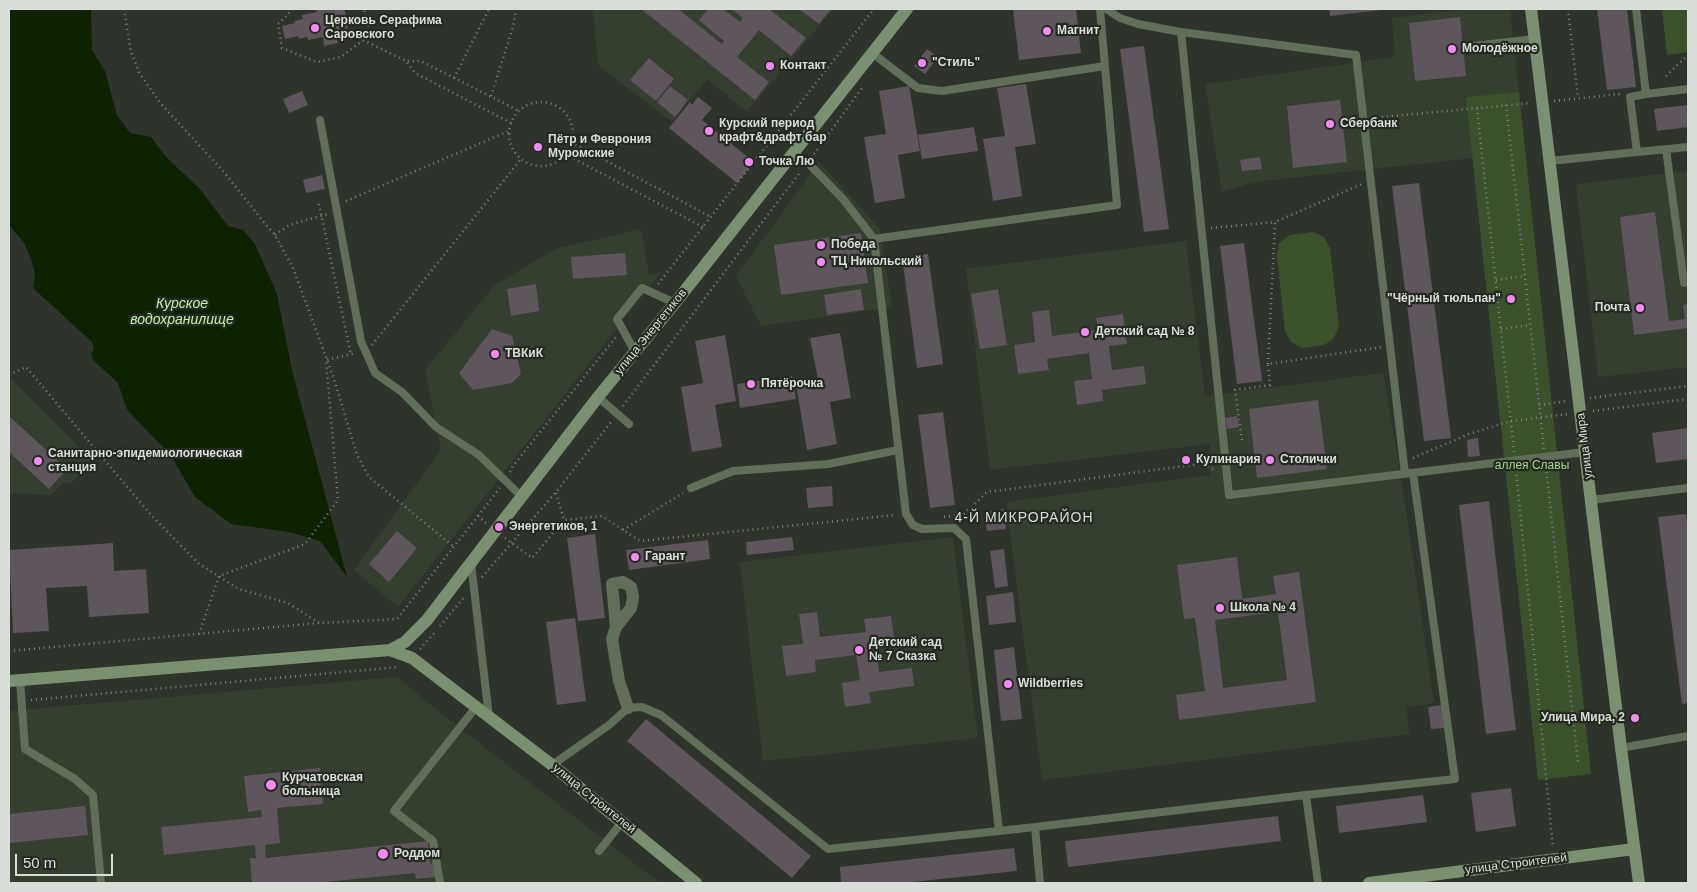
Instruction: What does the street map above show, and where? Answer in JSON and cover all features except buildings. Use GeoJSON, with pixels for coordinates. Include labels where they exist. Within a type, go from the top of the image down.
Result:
{"type":"FeatureCollection","features":[{"type":"Feature","properties":{"kind":"main road","name":"улица Энергетиков"},"geometry":{"type":"LineString","coordinates":[[390,650],[405,642],[427,620],[598,397],[675,303],[907,9]]}},
{"type":"Feature","properties":{"kind":"main road","name":"улица Мира"},"geometry":{"type":"LineString","coordinates":[[1531,9],[1620,748],[1639,883]]}},
{"type":"Feature","properties":{"kind":"main road","name":"улица Строителей"},"geometry":{"type":"LineString","coordinates":[[390,650],[412,658],[552,766],[696,883]]}},
{"type":"Feature","properties":{"kind":"main road"},"geometry":{"type":"LineString","coordinates":[[14,680],[390,650]]}},
{"type":"Feature","properties":{"kind":"main road","name":"улица Строителей"},"geometry":{"type":"LineString","coordinates":[[1369,883],[1634,849]]}},
{"type":"Feature","properties":{"kind":"street"},"geometry":{"type":"LineString","coordinates":[[616,627],[612,639],[619,681],[628,708]]}},
{"type":"Feature","properties":{"kind":"lane"},"geometry":{"type":"LineString","coordinates":[[874,239],[1117,205],[1100,9]]}},
{"type":"Feature","properties":{"kind":"lane"},"geometry":{"type":"LineString","coordinates":[[552,766],[609,725],[628,708],[642,707],[661,715],[828,849],[1455,779],[1409,473],[1404,461],[1356,55],[1181,32],[1138,24],[1120,18],[1106,9]]}},
{"type":"Feature","properties":{"kind":"lane"},"geometry":{"type":"LineString","coordinates":[[1636,9],[1646,94]]}},
{"type":"Feature","properties":{"kind":"lane"},"geometry":{"type":"LineString","coordinates":[[1181,32],[1229,495],[1585,452]]}},
{"type":"Feature","properties":{"kind":"lane"},"geometry":{"type":"LineString","coordinates":[[1473,46],[1535,39]]}},
{"type":"Feature","properties":{"kind":"lane"},"geometry":{"type":"LineString","coordinates":[[872,53],[918,88],[942,91],[1105,66]]}},
{"type":"Feature","properties":{"kind":"lane"},"geometry":{"type":"LineString","coordinates":[[1637,152],[1630,96],[1688,89]]}},
{"type":"Feature","properties":{"kind":"lane"},"geometry":{"type":"LineString","coordinates":[[320,120],[361,341],[375,373],[402,392],[436,427],[479,455],[522,497]]}},
{"type":"Feature","properties":{"kind":"lane"},"geometry":{"type":"LineString","coordinates":[[1550,161],[1688,147]]}},
{"type":"Feature","properties":{"kind":"lane"},"geometry":{"type":"LineString","coordinates":[[1666,149],[1684,283]]}},
{"type":"Feature","properties":{"kind":"lane"},"geometry":{"type":"LineString","coordinates":[[794,152],[808,163],[843,199],[874,239],[906,514],[913,525],[922,529],[954,528],[966,539],[1000,830]]}},
{"type":"Feature","properties":{"kind":"lane"},"geometry":{"type":"LineString","coordinates":[[635,352],[617,319],[642,288],[675,303]]}},
{"type":"Feature","properties":{"kind":"lane"},"geometry":{"type":"LineString","coordinates":[[598,397],[629,424]]}},
{"type":"Feature","properties":{"kind":"lane"},"geometry":{"type":"LineString","coordinates":[[690,488],[733,471],[828,464],[898,450]]}},
{"type":"Feature","properties":{"kind":"lane"},"geometry":{"type":"LineString","coordinates":[[1591,500],[1688,488]]}},
{"type":"Feature","properties":{"kind":"lane"},"geometry":{"type":"LineString","coordinates":[[470,563],[489,717]]}},
{"type":"Feature","properties":{"kind":"lane"},"geometry":{"type":"LineString","coordinates":[[14,680],[25,749],[75,779],[93,794],[101,883]]}},
{"type":"Feature","properties":{"kind":"lane"},"geometry":{"type":"LineString","coordinates":[[440,883],[433,841],[394,811],[476,707]]}},
{"type":"Feature","properties":{"kind":"lane"},"geometry":{"type":"LineString","coordinates":[[1620,748],[1688,736]]}},
{"type":"Feature","properties":{"kind":"lane"},"geometry":{"type":"LineString","coordinates":[[1306,795],[1318,883]]}},
{"type":"Feature","properties":{"kind":"lane"},"geometry":{"type":"LineString","coordinates":[[599,851],[622,822]]}},
{"type":"Feature","properties":{"kind":"lane"},"geometry":{"type":"LineString","coordinates":[[1035,826],[1040,883]]}},
{"type":"Feature","properties":{"kind":"path"},"geometry":{"type":"LineString","coordinates":[[124,9],[130,52],[140,74],[161,104],[224,172],[275,235],[293,268],[357,454],[369,477],[454,547]]}},
{"type":"Feature","properties":{"kind":"path"},"geometry":{"type":"LineString","coordinates":[[294,9],[278,24],[282,48],[318,62],[341,57],[363,40],[368,26],[364,9]]}},
{"type":"Feature","properties":{"kind":"path"},"geometry":{"type":"LineString","coordinates":[[454,78],[489,9]]}},
{"type":"Feature","properties":{"kind":"path"},"geometry":{"type":"LineString","coordinates":[[490,96],[514,27],[516,9]]}},
{"type":"Feature","properties":{"kind":"path"},"geometry":{"type":"LineString","coordinates":[[651,292],[874,9]]}},
{"type":"Feature","properties":{"kind":"path"},"geometry":{"type":"LineString","coordinates":[[1568,9],[1578,98]]}},
{"type":"Feature","properties":{"kind":"path"},"geometry":{"type":"LineString","coordinates":[[363,40],[406,61],[421,61],[519,111]]}},
{"type":"Feature","properties":{"kind":"path"},"geometry":{"type":"LineString","coordinates":[[1666,76],[1688,54]]}},
{"type":"Feature","properties":{"kind":"path"},"geometry":{"type":"LineString","coordinates":[[406,61],[415,73],[511,123]]}},
{"type":"Feature","properties":{"kind":"path"},"geometry":{"type":"LineString","coordinates":[[622,408],[808,163],[865,84]]}},
{"type":"Feature","properties":{"kind":"path"},"geometry":{"type":"LineString","coordinates":[[1363,119],[1623,94]]}},
{"type":"Feature","properties":{"kind":"path"},"geometry":{"type":"LineString","coordinates":[[545,102],[560,109],[570,122],[572,130],[571,142],[565,154],[553,163],[545,165],[528,163],[521,159],[511,146],[509,131],[511,123],[519,111],[528,105],[545,102]]}},
{"type":"Feature","properties":{"kind":"path"},"geometry":{"type":"LineString","coordinates":[[1506,105],[1578,763]]}},
{"type":"Feature","properties":{"kind":"path"},"geometry":{"type":"LineString","coordinates":[[1477,108],[1515,460],[1554,859]]}},
{"type":"Feature","properties":{"kind":"path"},"geometry":{"type":"LineString","coordinates":[[275,235],[289,225],[332,213],[335,206],[509,131]]}},
{"type":"Feature","properties":{"kind":"path"},"geometry":{"type":"LineString","coordinates":[[571,142],[711,217]]}},
{"type":"Feature","properties":{"kind":"path"},"geometry":{"type":"LineString","coordinates":[[565,154],[703,227]]}},
{"type":"Feature","properties":{"kind":"path"},"geometry":{"type":"LineString","coordinates":[[364,349],[373,344],[521,159]]}},
{"type":"Feature","properties":{"kind":"path"},"geometry":{"type":"LineString","coordinates":[[1201,229],[1277,221],[1371,181]]}},
{"type":"Feature","properties":{"kind":"path"},"geometry":{"type":"LineString","coordinates":[[319,204],[351,355],[326,360]]}},
{"type":"Feature","properties":{"kind":"path"},"geometry":{"type":"LineString","coordinates":[[1242,440],[1235,390],[1270,385],[1268,364],[1275,222],[1277,221]]}},
{"type":"Feature","properties":{"kind":"path"},"geometry":{"type":"LineString","coordinates":[[1496,280],[1525,276]]}},
{"type":"Feature","properties":{"kind":"path"},"geometry":{"type":"LineString","coordinates":[[1501,330],[1530,325]]}},
{"type":"Feature","properties":{"kind":"path"},"geometry":{"type":"LineString","coordinates":[[9,651],[318,623],[397,619],[506,481],[513,466],[622,329]]}},
{"type":"Feature","properties":{"kind":"path"},"geometry":{"type":"LineString","coordinates":[[1268,364],[1390,346]]}},
{"type":"Feature","properties":{"kind":"path"},"geometry":{"type":"LineString","coordinates":[[219,576],[305,544],[338,500],[326,360]]}},
{"type":"Feature","properties":{"kind":"path"},"geometry":{"type":"LineString","coordinates":[[9,375],[26,367],[151,515],[199,564],[240,590],[288,603],[318,623]]}},
{"type":"Feature","properties":{"kind":"path"},"geometry":{"type":"LineString","coordinates":[[1404,461],[1469,434],[1511,421],[1540,418],[1580,406],[1688,386]]}},
{"type":"Feature","properties":{"kind":"path"},"geometry":{"type":"LineString","coordinates":[[1539,405],[1580,406],[1688,399]]}},
{"type":"Feature","properties":{"kind":"path"},"geometry":{"type":"LineString","coordinates":[[511,542],[556,492],[616,416]]}},
{"type":"Feature","properties":{"kind":"path"},"geometry":{"type":"LineString","coordinates":[[941,517],[964,514],[987,492],[1200,464],[1226,474]]}},
{"type":"Feature","properties":{"kind":"path"},"geometry":{"type":"LineString","coordinates":[[623,530],[690,488]]}},
{"type":"Feature","properties":{"kind":"path"},"geometry":{"type":"LineString","coordinates":[[556,492],[564,520]]}},
{"type":"Feature","properties":{"kind":"path"},"geometry":{"type":"LineString","coordinates":[[478,516],[532,558],[564,520],[602,516],[640,541],[906,514]]}},
{"type":"Feature","properties":{"kind":"path"},"geometry":{"type":"LineString","coordinates":[[199,634],[219,576]]}},
{"type":"Feature","properties":{"kind":"shaded area"},"geometry":{"type":"Polygon","coordinates":[[[593,9],[833,9],[747,112],[707,79],[672,122],[598,65],[593,9]]]}},
{"type":"Feature","properties":{"kind":"shaded area"},"geometry":{"type":"Polygon","coordinates":[[[1470,9],[1510,9],[1519,92],[1466,97],[1473,158],[1254,182],[1222,192],[1205,84],[1395,57],[1392,18],[1470,9]]]}},
{"type":"Feature","properties":{"kind":"shaded area"},"geometry":{"type":"Polygon","coordinates":[[[819,162],[880,229],[892,307],[761,326],[736,276],[819,162]]]}},
{"type":"Feature","properties":{"kind":"shaded area"},"geometry":{"type":"Polygon","coordinates":[[[1688,171],[1688,367],[1598,377],[1576,184],[1688,171]]]}},
{"type":"Feature","properties":{"kind":"shaded area"},"geometry":{"type":"Polygon","coordinates":[[[641,229],[649,275],[661,272],[398,607],[354,570],[441,450],[425,370],[495,285],[555,249],[641,229]]]}},
{"type":"Feature","properties":{"kind":"shaded area","name":"Школа № 4"},"geometry":{"type":"Polygon","coordinates":[[[1186,241],[1205,396],[1383,373],[1403,490],[1434,703],[1406,707],[1410,734],[1042,780],[1006,502],[1210,475],[1210,444],[990,470],[966,269],[1186,241]]]}},
{"type":"Feature","properties":{"kind":"shaded area"},"geometry":{"type":"Polygon","coordinates":[[[9,376],[94,462],[72,482],[61,485],[50,495],[9,493],[9,376]]]}},
{"type":"Feature","properties":{"kind":"shaded area","name":"Детский сад № 7 Сказка"},"geometry":{"type":"Polygon","coordinates":[[[953,537],[978,738],[763,761],[740,562],[953,537]]]}},
{"type":"Feature","properties":{"kind":"shaded area","name":"Курчатовская больница"},"geometry":{"type":"Polygon","coordinates":[[[397,677],[452,722],[660,883],[9,883],[9,711],[397,677]]]}},
{"type":"Feature","properties":{"kind":"green space"},"geometry":{"type":"Polygon","coordinates":[[[1662,9],[1688,9],[1688,52],[1667,55],[1662,9]]]}},
{"type":"Feature","properties":{"kind":"green space","name":"аллея Славы"},"geometry":{"type":"Polygon","coordinates":[[[1519,92],[1591,774],[1538,780],[1466,97],[1519,92]]]}},
{"type":"Feature","properties":{"kind":"green space"},"geometry":{"type":"Polygon","coordinates":[[[1313,232],[1324,237],[1330,248],[1339,327],[1333,339],[1324,345],[1302,348],[1291,342],[1285,331],[1277,256],[1279,243],[1290,235],[1313,232]]]}},
{"type":"Feature","properties":{"kind":"water","name":"Курское водохранилище"},"geometry":{"type":"Polygon","coordinates":[[[9,9],[91,9],[92,50],[105,71],[117,115],[130,133],[151,137],[166,157],[199,188],[228,226],[243,230],[255,244],[277,294],[292,370],[347,577],[320,541],[289,532],[231,524],[195,497],[170,454],[127,410],[118,383],[93,360],[91,354],[94,349],[92,342],[33,288],[35,273],[30,256],[24,243],[9,225],[9,9]]]}},
{"type":"Feature","properties":{"kind":"place","name":"Церковь Серафима Саровского"},"geometry":{"type":"Point","coordinates":[315,28]}},
{"type":"Feature","properties":{"kind":"place","name":"Магнит"},"geometry":{"type":"Point","coordinates":[1047,31]}},
{"type":"Feature","properties":{"kind":"place","name":"Молодёжное"},"geometry":{"type":"Point","coordinates":[1452,49]}},
{"type":"Feature","properties":{"kind":"place","name":"\"Стиль\""},"geometry":{"type":"Point","coordinates":[922,63]}},
{"type":"Feature","properties":{"kind":"place","name":"Контакт"},"geometry":{"type":"Point","coordinates":[770,66]}},
{"type":"Feature","properties":{"kind":"place","name":"Сбербанк"},"geometry":{"type":"Point","coordinates":[1330,124]}},
{"type":"Feature","properties":{"kind":"place","name":"Курский период крафт&драфт бар"},"geometry":{"type":"Point","coordinates":[709,131]}},
{"type":"Feature","properties":{"kind":"place","name":"Пётр и Феврония Муромские"},"geometry":{"type":"Point","coordinates":[538,147]}},
{"type":"Feature","properties":{"kind":"place","name":"Точка Лю"},"geometry":{"type":"Point","coordinates":[749,162]}},
{"type":"Feature","properties":{"kind":"place","name":"Победа"},"geometry":{"type":"Point","coordinates":[821,245]}},
{"type":"Feature","properties":{"kind":"place","name":"ТЦ Никольский"},"geometry":{"type":"Point","coordinates":[821,262]}},
{"type":"Feature","properties":{"kind":"place","name":"\"Чёрный тюльпан\""},"geometry":{"type":"Point","coordinates":[1511,299]}},
{"type":"Feature","properties":{"kind":"place","name":"Почта"},"geometry":{"type":"Point","coordinates":[1640,308]}},
{"type":"Feature","properties":{"kind":"place","name":"Детский сад № 8"},"geometry":{"type":"Point","coordinates":[1085,332]}},
{"type":"Feature","properties":{"kind":"place","name":"ТВКиК"},"geometry":{"type":"Point","coordinates":[495,354]}},
{"type":"Feature","properties":{"kind":"place","name":"Пятёрочка"},"geometry":{"type":"Point","coordinates":[751,384]}},
{"type":"Feature","properties":{"kind":"place","name":"Кулинария"},"geometry":{"type":"Point","coordinates":[1186,460]}},
{"type":"Feature","properties":{"kind":"place","name":"Столички"},"geometry":{"type":"Point","coordinates":[1270,460]}},
{"type":"Feature","properties":{"kind":"place","name":"Санитарно-эпидемиологическая станция"},"geometry":{"type":"Point","coordinates":[38,461]}},
{"type":"Feature","properties":{"kind":"place","name":"Энергетиков, 1"},"geometry":{"type":"Point","coordinates":[499,527]}},
{"type":"Feature","properties":{"kind":"place","name":"Гарант"},"geometry":{"type":"Point","coordinates":[635,557]}},
{"type":"Feature","properties":{"kind":"place","name":"Школа № 4"},"geometry":{"type":"Point","coordinates":[1220,608]}},
{"type":"Feature","properties":{"kind":"place","name":"Детский сад № 7 Сказка"},"geometry":{"type":"Point","coordinates":[859,650]}},
{"type":"Feature","properties":{"kind":"place","name":"Wildberries"},"geometry":{"type":"Point","coordinates":[1008,684]}},
{"type":"Feature","properties":{"kind":"place","name":"Улица Мира, 2"},"geometry":{"type":"Point","coordinates":[1635,718]}},
{"type":"Feature","properties":{"kind":"place","name":"Курчатовская больница"},"geometry":{"type":"Point","coordinates":[271,785]}},
{"type":"Feature","properties":{"kind":"place","name":"Роддом"},"geometry":{"type":"Point","coordinates":[383,854]}},
{"type":"Feature","properties":{"kind":"district","name":"4-Й МИКРОРАЙОН"},"geometry":{"type":"Point","coordinates":[1024,518]}}]}
